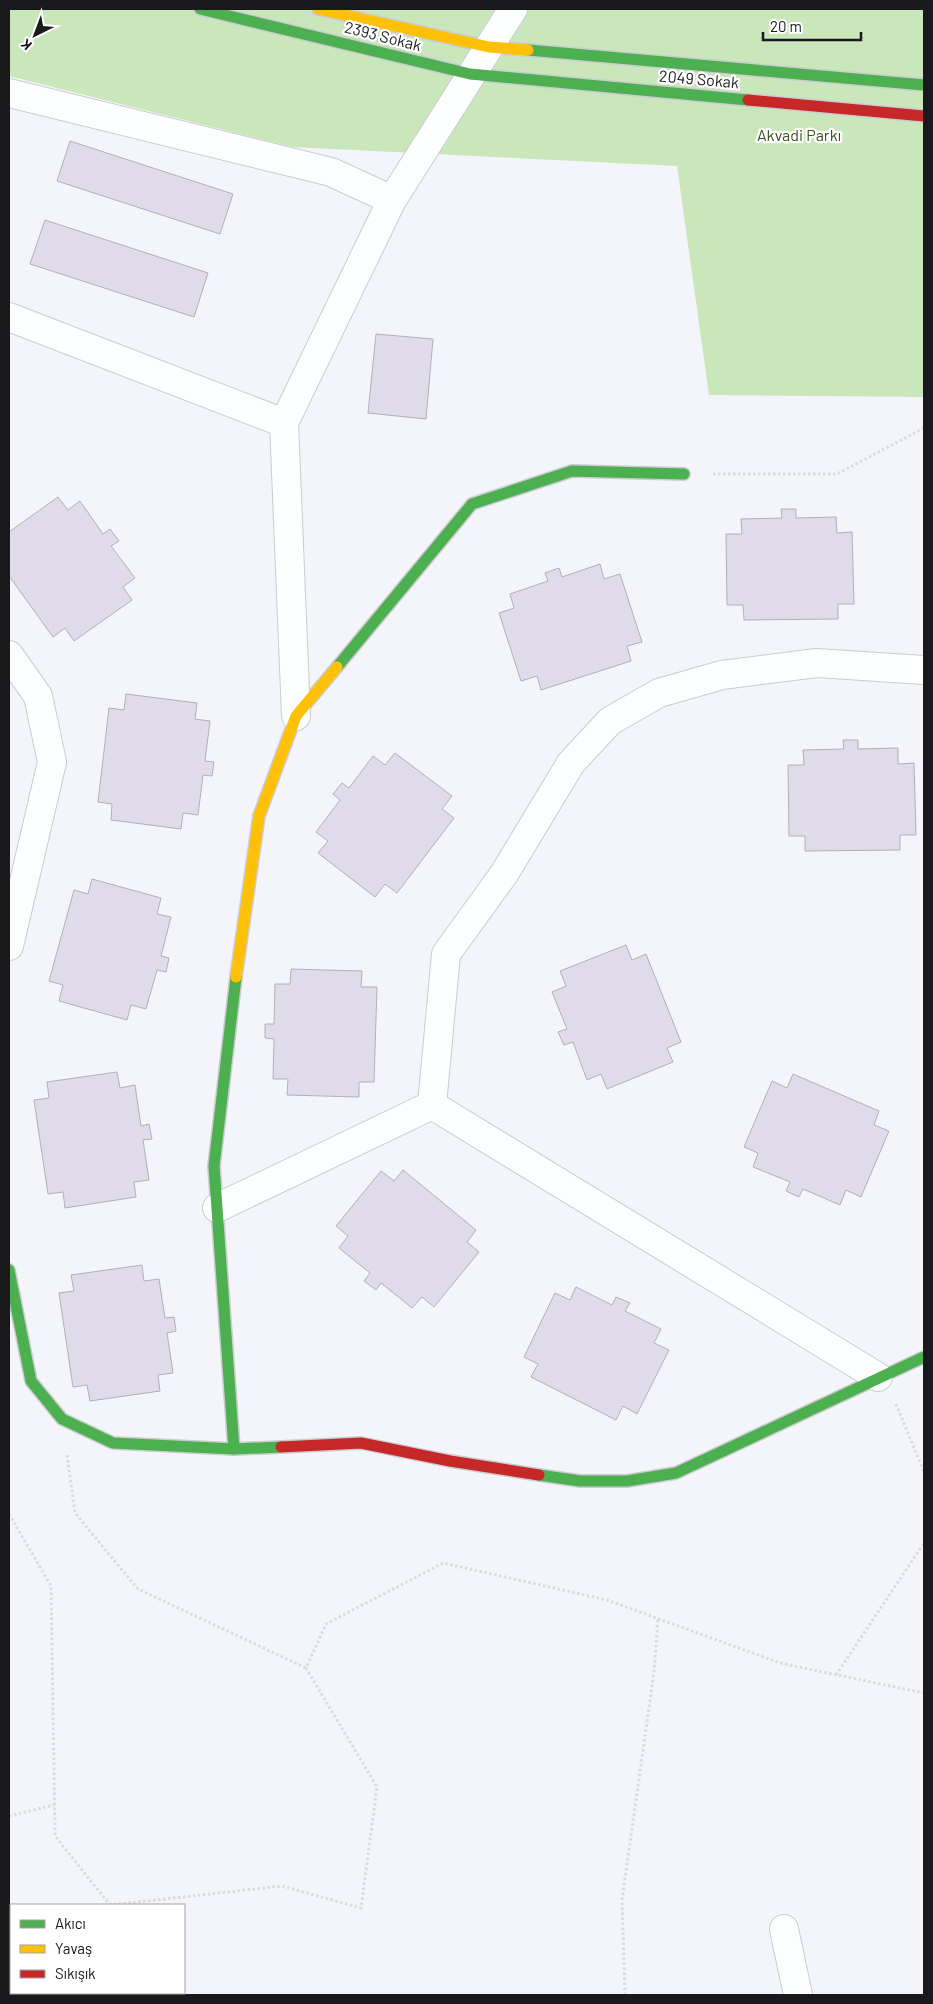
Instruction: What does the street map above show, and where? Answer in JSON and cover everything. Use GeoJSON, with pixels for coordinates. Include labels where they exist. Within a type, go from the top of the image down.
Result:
{"type":"FeatureCollection","features":[{"type":"Feature","properties":{"kind":"street","name":"2393 Sokak"},"geometry":{"type":"LineString","coordinates":[[200,9],[470,74]]}},
{"type":"Feature","properties":{"kind":"street","name":"2393 Sokak"},"geometry":{"type":"LineString","coordinates":[[318,9],[489,47]]}},
{"type":"Feature","properties":{"kind":"street"},"geometry":{"type":"LineString","coordinates":[[296,716],[284,423],[392,200],[470,74],[513,9]]}},
{"type":"Feature","properties":{"kind":"street","name":"2049 Sokak"},"geometry":{"type":"LineString","coordinates":[[489,47],[924,85]]}},
{"type":"Feature","properties":{"kind":"street","name":"2049 Sokak"},"geometry":{"type":"LineString","coordinates":[[470,74],[924,116]]}},
{"type":"Feature","properties":{"kind":"street"},"geometry":{"type":"LineString","coordinates":[[9,93],[331,172],[392,200]]}},
{"type":"Feature","properties":{"kind":"street"},"geometry":{"type":"LineString","coordinates":[[9,317],[284,423]]}},
{"type":"Feature","properties":{"kind":"street"},"geometry":{"type":"LineString","coordinates":[[234,1449],[214,1166],[235,981],[259,816],[296,716],[472,504],[572,471],[684,474]]}},
{"type":"Feature","properties":{"kind":"street"},"geometry":{"type":"LineString","coordinates":[[9,655],[38,696],[52,762],[9,946]]}},
{"type":"Feature","properties":{"kind":"street"},"geometry":{"type":"LineString","coordinates":[[432,1106],[446,954],[504,874],[571,763],[610,721],[659,693],[722,675],[817,663],[924,670]]}},
{"type":"Feature","properties":{"kind":"street"},"geometry":{"type":"LineString","coordinates":[[217,1208],[432,1106]]}},
{"type":"Feature","properties":{"kind":"street"},"geometry":{"type":"LineString","coordinates":[[432,1106],[878,1377]]}},
{"type":"Feature","properties":{"kind":"street"},"geometry":{"type":"LineString","coordinates":[[9,1270],[31,1381],[62,1419],[113,1443],[234,1449],[361,1443],[450,1461],[580,1481],[627,1481],[676,1473],[878,1377],[924,1358]]}},
{"type":"Feature","properties":{"kind":"street"},"geometry":{"type":"LineString","coordinates":[[784,1930],[798,1995]]}},
{"type":"Feature","properties":{"kind":"path"},"geometry":{"type":"LineString","coordinates":[[684,474],[838,474],[924,428]]}},
{"type":"Feature","properties":{"kind":"path"},"geometry":{"type":"LineString","coordinates":[[878,1377],[898,1407],[924,1472]]}},
{"type":"Feature","properties":{"kind":"path"},"geometry":{"type":"LineString","coordinates":[[62,1419],[75,1513],[138,1589],[306,1668],[377,1787],[361,1908],[282,1886],[119,1904]]}},
{"type":"Feature","properties":{"kind":"path"},"geometry":{"type":"LineString","coordinates":[[9,1514],[51,1586],[55,1836],[109,1904]]}},
{"type":"Feature","properties":{"kind":"path"},"geometry":{"type":"LineString","coordinates":[[836,1674],[924,1543]]}},
{"type":"Feature","properties":{"kind":"path"},"geometry":{"type":"LineString","coordinates":[[306,1668],[326,1624],[443,1563],[608,1600],[780,1663],[924,1693]]}},
{"type":"Feature","properties":{"kind":"path"},"geometry":{"type":"LineString","coordinates":[[626,1995],[622,1900],[654,1672],[658,1619]]}},
{"type":"Feature","properties":{"kind":"path"},"geometry":{"type":"LineString","coordinates":[[9,1816],[54,1805]]}},
{"type":"Feature","properties":{"kind":"green space","name":"Akvadi Parkı"},"geometry":{"type":"Polygon","coordinates":[[[9,9],[924,9],[924,397],[709,395],[677,166],[292,147],[9,76],[9,9]]]}},
{"type":"Feature","properties":{"kind":"building"},"geometry":{"type":"Polygon","coordinates":[[[70,141],[233,194],[220,234],[57,181],[70,141]]]}},
{"type":"Feature","properties":{"kind":"building"},"geometry":{"type":"Polygon","coordinates":[[[45,220],[208,273],[194,317],[30,264],[45,220]]]}},
{"type":"Feature","properties":{"kind":"building"},"geometry":{"type":"Polygon","coordinates":[[[376,334],[433,339],[426,419],[368,413],[376,334]]]}},
{"type":"Feature","properties":{"kind":"building"},"geometry":{"type":"Polygon","coordinates":[[[58,497],[68,510],[80,501],[103,534],[110,529],[119,541],[111,546],[135,578],[123,587],[132,600],[74,641],[65,628],[53,637],[9,576],[9,532],[58,497]]]}},
{"type":"Feature","properties":{"kind":"building"},"geometry":{"type":"Polygon","coordinates":[[[781,509],[796,509],[796,518],[836,517],[837,533],[852,532],[854,604],[838,604],[838,619],[744,620],[743,605],[727,605],[726,534],[742,534],[741,519],[782,518],[781,509]]]}},
{"type":"Feature","properties":{"kind":"building"},"geometry":{"type":"Polygon","coordinates":[[[600,564],[604,579],[620,574],[642,642],[627,646],[631,661],[541,690],[537,676],[521,681],[499,613],[514,608],[510,594],[548,581],[545,573],[559,568],[562,577],[600,564]]]}},
{"type":"Feature","properties":{"kind":"building"},"geometry":{"type":"Polygon","coordinates":[[[126,694],[197,703],[195,719],[210,721],[205,761],[214,762],[212,776],[203,775],[198,815],[183,813],[181,829],[111,820],[112,804],[98,802],[109,708],[124,710],[126,694]]]}},
{"type":"Feature","properties":{"kind":"building"},"geometry":{"type":"Polygon","coordinates":[[[843,740],[858,740],[858,749],[898,748],[898,764],[914,763],[916,835],[900,835],[900,850],[805,851],[805,836],[789,836],[788,765],[804,765],[803,750],[844,749],[843,740]]]}},
{"type":"Feature","properties":{"kind":"building"},"geometry":{"type":"Polygon","coordinates":[[[395,753],[452,796],[442,809],[454,818],[397,893],[385,884],[375,897],[318,853],[328,841],[316,832],[340,800],[333,794],[342,783],[349,788],[373,756],[385,765],[395,753]]]}},
{"type":"Feature","properties":{"kind":"building"},"geometry":{"type":"Polygon","coordinates":[[[92,879],[161,898],[157,914],[171,917],[161,956],[169,958],[166,972],[157,970],[146,1009],[131,1005],[127,1020],[59,1001],[63,985],[49,981],[74,890],[88,894],[92,879]]]}},
{"type":"Feature","properties":{"kind":"building"},"geometry":{"type":"Polygon","coordinates":[[[626,945],[632,960],[646,954],[681,1042],[667,1048],[673,1062],[607,1089],[601,1074],[587,1080],[573,1042],[564,1045],[558,1032],[567,1029],[552,992],[566,986],[560,971],[626,945]]]}},
{"type":"Feature","properties":{"kind":"building"},"geometry":{"type":"Polygon","coordinates":[[[291,969],[362,971],[361,987],[377,987],[374,1082],[359,1082],[359,1097],[287,1095],[288,1079],[273,1079],[274,1039],[265,1038],[265,1024],[274,1024],[275,984],[290,984],[291,969]]]}},
{"type":"Feature","properties":{"kind":"building"},"geometry":{"type":"Polygon","coordinates":[[[117,1072],[120,1088],[135,1085],[141,1126],[149,1124],[152,1139],[143,1140],[149,1180],[134,1182],[136,1197],[65,1208],[63,1192],[48,1194],[34,1100],[49,1098],[47,1082],[117,1072]]]}},
{"type":"Feature","properties":{"kind":"building"},"geometry":{"type":"Polygon","coordinates":[[[793,1074],[879,1111],[874,1125],[889,1131],[861,1197],[846,1190],[840,1205],[803,1189],[799,1197],[786,1191],[790,1182],[753,1167],[758,1153],[744,1147],[772,1081],[787,1088],[793,1074]]]}},
{"type":"Feature","properties":{"kind":"building"},"geometry":{"type":"Polygon","coordinates":[[[403,1170],[476,1230],[467,1242],[479,1252],[434,1307],[422,1297],[412,1308],[381,1283],[376,1290],[364,1281],[370,1273],[339,1248],[348,1236],[336,1226],[381,1171],[394,1181],[403,1170]]]}},
{"type":"Feature","properties":{"kind":"building"},"geometry":{"type":"Polygon","coordinates":[[[142,1265],[144,1281],[159,1279],[165,1318],[174,1317],[176,1331],[167,1333],[173,1373],[158,1375],[160,1391],[90,1401],[87,1385],[73,1387],[59,1293],[74,1291],[71,1275],[142,1265]]]}},
{"type":"Feature","properties":{"kind":"building"},"geometry":{"type":"Polygon","coordinates":[[[576,1287],[612,1305],[616,1297],[630,1303],[625,1311],[661,1329],[654,1343],[669,1350],[637,1414],[623,1406],[616,1420],[531,1377],[538,1364],[524,1357],[555,1293],[570,1300],[576,1287]]]}},
{"type":"Feature","properties":{"kind":"traffic: fast"},"geometry":{"type":"LineString","coordinates":[[200,9],[470,74],[748,100]]}},
{"type":"Feature","properties":{"kind":"traffic: fast"},"geometry":{"type":"LineString","coordinates":[[528,50],[924,85]]}},
{"type":"Feature","properties":{"kind":"traffic: fast"},"geometry":{"type":"LineString","coordinates":[[337,667],[472,504],[572,471],[684,474]]}},
{"type":"Feature","properties":{"kind":"traffic: fast"},"geometry":{"type":"LineString","coordinates":[[234,1449],[214,1166],[236,977]]}},
{"type":"Feature","properties":{"kind":"traffic: fast"},"geometry":{"type":"LineString","coordinates":[[9,1270],[31,1381],[62,1419],[113,1443],[234,1449],[281,1447]]}},
{"type":"Feature","properties":{"kind":"traffic: fast"},"geometry":{"type":"LineString","coordinates":[[539,1475],[580,1481],[627,1481],[676,1473],[924,1357]]}},
{"type":"Feature","properties":{"kind":"traffic: slow"},"geometry":{"type":"LineString","coordinates":[[318,9],[489,47],[528,50]]}},
{"type":"Feature","properties":{"kind":"traffic: slow"},"geometry":{"type":"LineString","coordinates":[[236,977],[259,816],[296,716],[337,667]]}},
{"type":"Feature","properties":{"kind":"traffic: jam"},"geometry":{"type":"LineString","coordinates":[[748,100],[924,116]]}},
{"type":"Feature","properties":{"kind":"traffic: jam"},"geometry":{"type":"LineString","coordinates":[[281,1447],[361,1443],[450,1461],[539,1475]]}}]}
